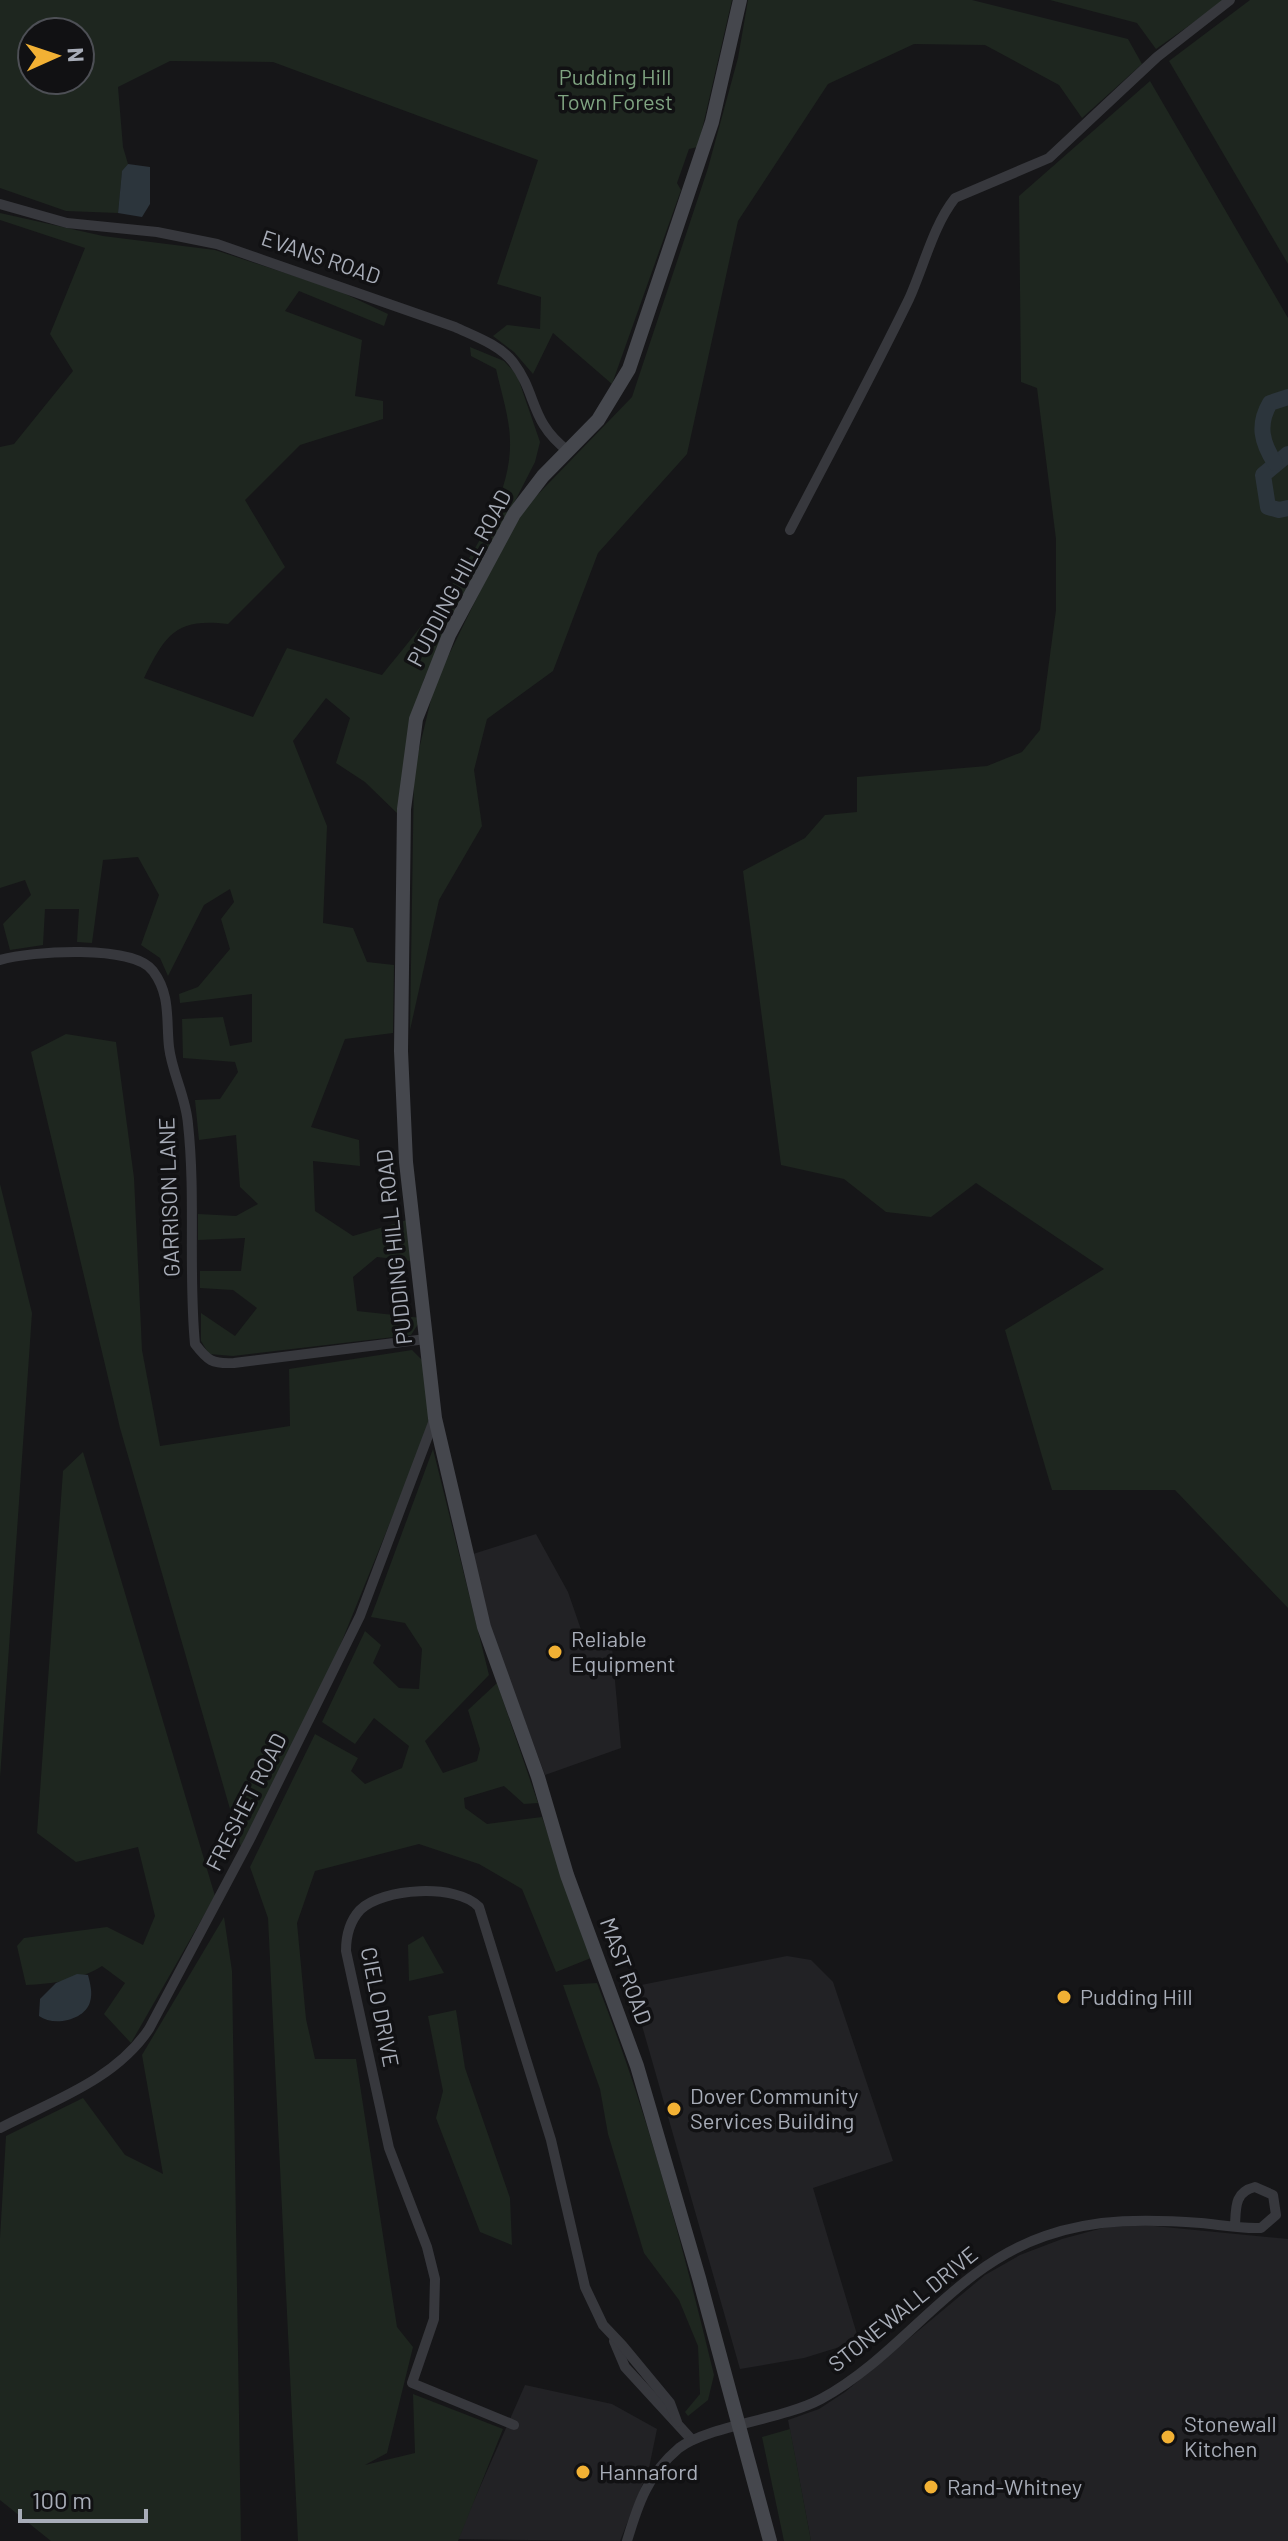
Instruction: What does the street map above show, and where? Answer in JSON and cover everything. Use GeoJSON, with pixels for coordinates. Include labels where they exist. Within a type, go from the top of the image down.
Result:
{"type":"FeatureCollection","features":[{"type":"Feature","properties":{"kind":"street","name":"PUDDING HILL ROAD"},"geometry":{"type":"LineString","coordinates":[[435,1418],[404,1131],[401,1024],[407,769],[416,719],[449,635],[514,514],[611,404],[629,369],[708,136],[740,0]]}},
{"type":"Feature","properties":{"kind":"street"},"geometry":{"type":"LineString","coordinates":[[790,530],[870,380],[922,272],[946,208],[955,198],[1049,158],[1157,57],[1230,0]]}},
{"type":"Feature","properties":{"kind":"street","name":"EVANS ROAD"},"geometry":{"type":"LineString","coordinates":[[0,204],[67,223],[157,232],[217,244],[455,327],[490,344],[513,362],[542,428],[568,451]]}},
{"type":"Feature","properties":{"kind":"street","name":"GARRISON LANE"},"geometry":{"type":"LineString","coordinates":[[0,960],[35,954],[116,954],[136,958],[152,968],[166,995],[171,1055],[188,1123],[195,1344],[207,1360],[215,1364],[234,1363],[426,1339]]}},
{"type":"Feature","properties":{"kind":"street","name":"FRESHET ROAD"},"geometry":{"type":"LineString","coordinates":[[0,2128],[99,2078],[131,2054],[149,2029],[249,1841],[354,1630],[435,1418]]}},
{"type":"Feature","properties":{"kind":"street","name":"MAST ROAD"},"geometry":{"type":"LineString","coordinates":[[435,1418],[484,1627],[538,1777],[567,1875],[637,2066],[770,2541]]}},
{"type":"Feature","properties":{"kind":"street","name":"CIELO DRIVE"},"geometry":{"type":"LineString","coordinates":[[514,2425],[412,2383],[434,2319],[435,2279],[427,2247],[389,2148],[348,1961],[348,1930],[356,1915],[369,1903],[392,1896],[449,1890],[466,1896],[479,1907],[557,2161],[585,2287],[595,2312],[614,2341],[622,2345],[670,2403],[677,2422],[692,2440]]}},
{"type":"Feature","properties":{"kind":"street","name":"STONEWALL DRIVE"},"geometry":{"type":"LineString","coordinates":[[692,2440],[787,2414],[830,2394],[961,2283],[1001,2256],[1046,2236],[1135,2219],[1255,2228],[1268,2225],[1277,2208],[1273,2195],[1255,2187],[1242,2192],[1236,2205],[1235,2226]]}},
{"type":"Feature","properties":{"kind":"street"},"geometry":{"type":"LineString","coordinates":[[627,2541],[648,2481],[667,2459],[692,2440]]}},
{"type":"Feature","properties":{"kind":"shaded area"},"geometry":{"type":"Polygon","coordinates":[[[128,164],[150,167],[150,204],[142,217],[118,213],[122,171],[128,164]]]}},
{"type":"Feature","properties":{"kind":"shaded area","name":"Reliable Equipment"},"geometry":{"type":"Polygon","coordinates":[[[536,1534],[568,1592],[586,1644],[608,1643],[612,1647],[621,1748],[545,1775],[488,1623],[473,1554],[536,1534]]]}},
{"type":"Feature","properties":{"kind":"shaded area"},"geometry":{"type":"Polygon","coordinates":[[[787,1956],[811,1960],[833,1982],[893,2161],[813,2188],[859,2341],[804,2358],[740,2369],[631,1987],[787,1956]]]}},
{"type":"Feature","properties":{"kind":"shaded area"},"geometry":{"type":"Polygon","coordinates":[[[77,1974],[88,1975],[91,1995],[87,2008],[68,2020],[53,2021],[39,2016],[40,1999],[56,1983],[77,1974]]]}},
{"type":"Feature","properties":{"kind":"shaded area"},"geometry":{"type":"Polygon","coordinates":[[[1110,2226],[1154,2226],[1288,2239],[1288,2541],[811,2541],[788,2420],[819,2409],[845,2392],[985,2275],[1020,2255],[1110,2226]]]}},
{"type":"Feature","properties":{"kind":"shaded area"},"geometry":{"type":"Polygon","coordinates":[[[525,2385],[612,2404],[657,2429],[649,2468],[620,2541],[457,2539],[525,2385]]]}},
{"type":"Feature","properties":{"kind":"green space","name":"Pudding Hill Town Forest"},"geometry":{"type":"Polygon","coordinates":[[[0,0],[732,0],[698,147],[689,149],[677,183],[681,190],[612,384],[553,333],[533,374],[514,352],[493,336],[507,325],[540,329],[541,297],[497,284],[538,160],[273,62],[170,61],[118,87],[123,147],[128,164],[122,172],[118,213],[66,211],[0,188],[0,0]]]}},
{"type":"Feature","properties":{"kind":"green space"},"geometry":{"type":"Polygon","coordinates":[[[748,0],[972,0],[1128,39],[1142,64],[1082,118],[1059,85],[985,45],[914,44],[828,84],[738,221],[687,454],[598,553],[553,671],[487,719],[474,770],[482,826],[439,900],[410,1030],[414,770],[435,683],[517,516],[632,397],[708,168],[738,58],[748,0]]]}},
{"type":"Feature","properties":{"kind":"green space"},"geometry":{"type":"Polygon","coordinates":[[[1050,0],[1225,0],[1156,49],[1137,23],[1050,0]]]}},
{"type":"Feature","properties":{"kind":"green space"},"geometry":{"type":"Polygon","coordinates":[[[1250,0],[1288,0],[1288,264],[1169,61],[1250,0]]]}},
{"type":"Feature","properties":{"kind":"green space"},"geometry":{"type":"Polygon","coordinates":[[[1150,81],[1288,318],[1288,1608],[1175,1490],[1052,1490],[1005,1330],[1104,1269],[976,1183],[931,1217],[886,1212],[844,1179],[781,1165],[743,871],[805,838],[825,815],[857,812],[857,777],[987,766],[1022,752],[1040,730],[1056,610],[1056,539],[1037,388],[1021,382],[1019,196],[1150,81]]]}},
{"type":"Feature","properties":{"kind":"green space"},"geometry":{"type":"Polygon","coordinates":[[[0,213],[103,236],[215,250],[337,290],[388,314],[384,326],[299,291],[285,311],[362,340],[355,396],[383,401],[383,419],[300,445],[245,500],[285,567],[228,624],[196,624],[175,632],[159,650],[144,678],[253,717],[287,648],[382,675],[422,625],[483,534],[507,472],[510,433],[496,369],[471,356],[470,347],[504,361],[517,375],[540,442],[535,462],[424,679],[403,768],[399,815],[365,782],[336,763],[350,718],[326,698],[293,741],[327,826],[323,923],[353,928],[367,962],[394,965],[393,1033],[345,1039],[311,1127],[359,1140],[360,1166],[313,1161],[315,1211],[353,1236],[407,1220],[412,1261],[377,1257],[353,1277],[357,1311],[422,1318],[411,1335],[233,1356],[209,1354],[201,1341],[201,1313],[235,1336],[257,1308],[233,1290],[200,1288],[200,1271],[241,1271],[245,1238],[198,1240],[198,1214],[236,1216],[258,1204],[240,1187],[236,1135],[199,1140],[195,1100],[220,1099],[238,1072],[235,1062],[183,1058],[182,1019],[223,1017],[230,1046],[252,1042],[252,994],[180,1003],[179,994],[198,987],[230,949],[221,919],[234,902],[230,889],[204,905],[168,976],[160,958],[141,945],[159,895],[138,857],[103,860],[92,943],[77,942],[79,909],[45,909],[43,945],[10,950],[3,924],[31,895],[25,880],[0,888],[0,447],[14,444],[73,371],[50,334],[85,248],[0,220],[0,213]]]}},
{"type":"Feature","properties":{"kind":"green space"},"geometry":{"type":"Polygon","coordinates":[[[66,1034],[116,1042],[134,1178],[142,1350],[160,1446],[290,1426],[289,1369],[412,1350],[423,1361],[430,1424],[331,1668],[241,1847],[120,1428],[31,1052],[66,1034]]]}},
{"type":"Feature","properties":{"kind":"green space"},"geometry":{"type":"Polygon","coordinates":[[[0,1184],[32,1313],[0,1778],[0,1184]]]}},
{"type":"Feature","properties":{"kind":"green space"},"geometry":{"type":"Polygon","coordinates":[[[433,1449],[489,1675],[425,1741],[443,1773],[477,1761],[480,1749],[468,1710],[497,1683],[538,1803],[524,1804],[504,1786],[464,1798],[465,1808],[487,1824],[542,1817],[591,1958],[556,1972],[522,1889],[479,1864],[419,1844],[315,1871],[297,1923],[306,2019],[315,2059],[356,2059],[397,2327],[413,2347],[387,2453],[365,2465],[415,2453],[413,2394],[503,2429],[458,2541],[298,2541],[268,1918],[250,1867],[315,1734],[358,1758],[351,1771],[365,1784],[402,1768],[409,1746],[374,1718],[355,1744],[322,1722],[365,1631],[381,1645],[373,1663],[399,1688],[419,1689],[422,1649],[405,1623],[371,1617],[433,1449]]]}},
{"type":"Feature","properties":{"kind":"green space"},"geometry":{"type":"Polygon","coordinates":[[[83,1452],[215,1896],[131,2043],[104,2014],[125,1983],[102,1966],[66,1980],[26,1985],[17,1946],[24,1938],[107,1927],[143,1945],[155,1916],[138,1847],[76,1862],[37,1833],[63,1471],[83,1452]]]}},
{"type":"Feature","properties":{"kind":"green space"},"geometry":{"type":"Polygon","coordinates":[[[224,1917],[232,1971],[241,2541],[51,2541],[0,2500],[0,2238],[6,2136],[83,2098],[125,2155],[163,2174],[142,2055],[224,1917]]]}},
{"type":"Feature","properties":{"kind":"green space"},"geometry":{"type":"Polygon","coordinates":[[[423,1936],[444,1973],[409,1981],[408,1945],[423,1936]]]}},
{"type":"Feature","properties":{"kind":"green space"},"geometry":{"type":"Polygon","coordinates":[[[597,1983],[632,2079],[662,2177],[714,2375],[708,2400],[688,2416],[685,2412],[700,2394],[698,2346],[679,2300],[644,2253],[608,2134],[600,2089],[563,1985],[597,1983]]]}},
{"type":"Feature","properties":{"kind":"green space"},"geometry":{"type":"Polygon","coordinates":[[[456,2010],[465,2068],[510,2198],[512,2245],[480,2232],[436,2118],[443,2091],[428,2016],[456,2010]]]}},
{"type":"Feature","properties":{"kind":"green space"},"geometry":{"type":"Polygon","coordinates":[[[790,2429],[811,2541],[784,2541],[762,2437],[790,2429]]]}},
{"type":"Feature","properties":{"kind":"waterway"},"geometry":{"type":"LineString","coordinates":[[1275,463],[1264,441],[1263,419],[1270,403],[1288,397]]}},
{"type":"Feature","properties":{"kind":"waterway"},"geometry":{"type":"LineString","coordinates":[[1288,454],[1263,475],[1268,507],[1279,510],[1288,508]]}},
{"type":"Feature","properties":{"kind":"place","name":"Reliable Equipment"},"geometry":{"type":"Point","coordinates":[555,1652]}},
{"type":"Feature","properties":{"kind":"place","name":"Pudding Hill"},"geometry":{"type":"Point","coordinates":[1064,1997]}},
{"type":"Feature","properties":{"kind":"place","name":"Dover Community Services Building"},"geometry":{"type":"Point","coordinates":[674,2109]}},
{"type":"Feature","properties":{"kind":"place","name":"Stonewall Kitchen"},"geometry":{"type":"Point","coordinates":[1168,2437]}},
{"type":"Feature","properties":{"kind":"place","name":"Hannaford"},"geometry":{"type":"Point","coordinates":[583,2472]}},
{"type":"Feature","properties":{"kind":"place","name":"Rand-Whitney"},"geometry":{"type":"Point","coordinates":[931,2487]}}]}
